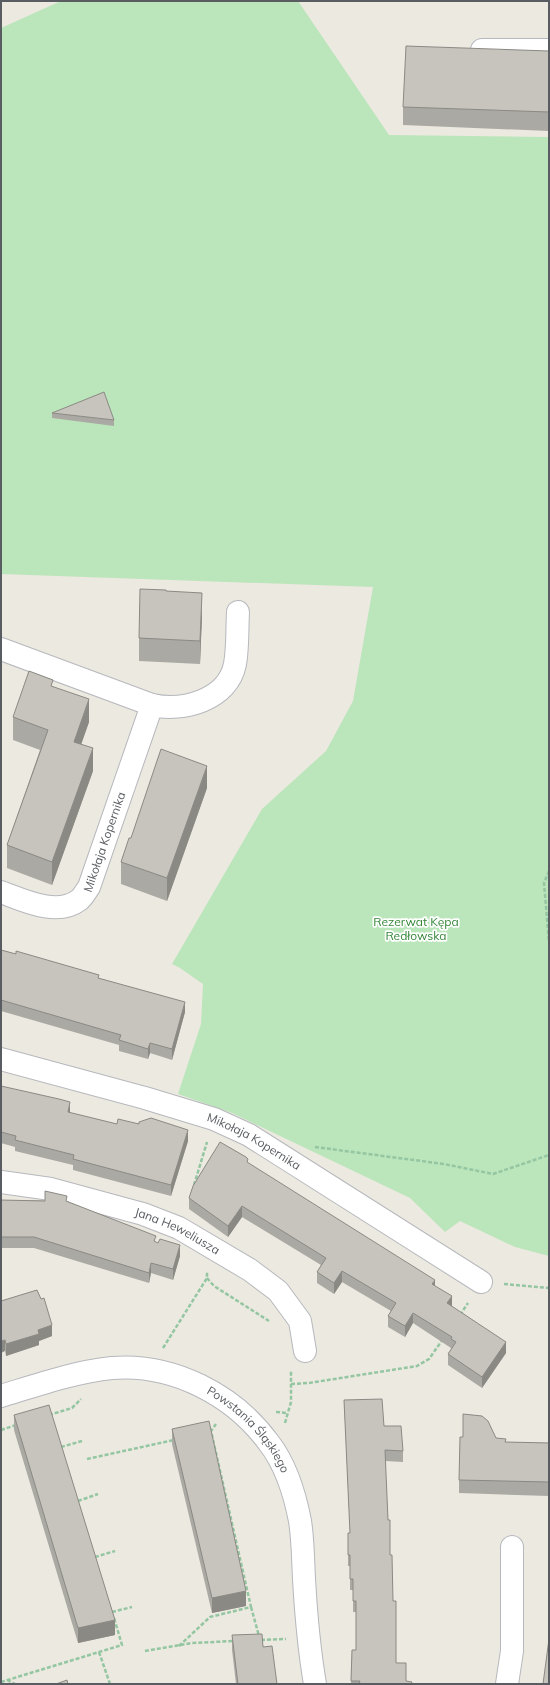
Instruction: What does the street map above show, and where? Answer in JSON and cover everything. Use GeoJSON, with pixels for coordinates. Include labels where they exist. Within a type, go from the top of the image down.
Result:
{"type":"FeatureCollection","features":[{"type":"Feature","properties":{"kind":"street"},"geometry":{"type":"LineString","coordinates":[[461,50],[549,50]]}},
{"type":"Feature","properties":{"kind":"street"},"geometry":{"type":"LineString","coordinates":[[1,649],[152,705],[164,708],[179,708],[199,703],[215,694],[228,681],[235,665],[238,612]]}},
{"type":"Feature","properties":{"kind":"street","name":"Mikołaja Kopernika"},"geometry":{"type":"LineString","coordinates":[[1,892],[25,901],[45,906],[72,904],[80,899],[89,887],[152,705]]}},
{"type":"Feature","properties":{"kind":"street","name":"Mikołaja Kopernika"},"geometry":{"type":"LineString","coordinates":[[1,1059],[145,1098],[214,1119],[249,1135],[482,1282]]}},
{"type":"Feature","properties":{"kind":"street","name":"Jana Heweliusza"},"geometry":{"type":"LineString","coordinates":[[1,1182],[50,1189],[143,1214],[179,1228],[250,1270],[278,1291],[300,1321],[298,1357]]}},
{"type":"Feature","properties":{"kind":"street","name":"Powstania Śląskiego"},"geometry":{"type":"LineString","coordinates":[[1,1396],[63,1377],[113,1368],[146,1369],[182,1376],[243,1412],[270,1443],[282,1465],[293,1493],[300,1522],[308,1639],[314,1684]]}},
{"type":"Feature","properties":{"kind":"street"},"geometry":{"type":"LineString","coordinates":[[507,1684],[512,1651],[512,1547]]}},
{"type":"Feature","properties":{"kind":"path"},"geometry":{"type":"LineString","coordinates":[[549,871],[544,883],[549,942]]}},
{"type":"Feature","properties":{"kind":"path"},"geometry":{"type":"LineString","coordinates":[[193,1189],[208,1138]]}},
{"type":"Feature","properties":{"kind":"path"},"geometry":{"type":"LineString","coordinates":[[312,1146],[444,1164],[494,1174],[549,1155]]}},
{"type":"Feature","properties":{"kind":"path"},"geometry":{"type":"LineString","coordinates":[[156,1371],[162,1350],[207,1278],[207,1267]]}},
{"type":"Feature","properties":{"kind":"path"},"geometry":{"type":"LineString","coordinates":[[207,1278],[214,1286],[272,1322]]}},
{"type":"Feature","properties":{"kind":"path"},"geometry":{"type":"LineString","coordinates":[[482,1282],[549,1288]]}},
{"type":"Feature","properties":{"kind":"path"},"geometry":{"type":"LineString","coordinates":[[456,1321],[469,1302]]}},
{"type":"Feature","properties":{"kind":"path"},"geometry":{"type":"LineString","coordinates":[[291,1384],[309,1383],[417,1366],[429,1359],[447,1334]]}},
{"type":"Feature","properties":{"kind":"path"},"geometry":{"type":"LineString","coordinates":[[285,1423],[291,1402],[291,1384],[298,1357]]}},
{"type":"Feature","properties":{"kind":"path"},"geometry":{"type":"LineString","coordinates":[[44,1417],[72,1408],[81,1399],[83,1392]]}},
{"type":"Feature","properties":{"kind":"path"},"geometry":{"type":"LineString","coordinates":[[204,1433],[211,1431],[231,1404]]}},
{"type":"Feature","properties":{"kind":"path"},"geometry":{"type":"LineString","coordinates":[[51,1415],[53,1421]]}},
{"type":"Feature","properties":{"kind":"path"},"geometry":{"type":"LineString","coordinates":[[1,1430],[23,1423]]}},
{"type":"Feature","properties":{"kind":"path"},"geometry":{"type":"LineString","coordinates":[[211,1431],[251,1608],[261,1640],[287,1639]]}},
{"type":"Feature","properties":{"kind":"path"},"geometry":{"type":"LineString","coordinates":[[87,1459],[181,1438]]}},
{"type":"Feature","properties":{"kind":"path"},"geometry":{"type":"LineString","coordinates":[[59,1440],[63,1453]]}},
{"type":"Feature","properties":{"kind":"path"},"geometry":{"type":"LineString","coordinates":[[61,1446],[82,1441]]}},
{"type":"Feature","properties":{"kind":"path"},"geometry":{"type":"LineString","coordinates":[[76,1494],[80,1508]]}},
{"type":"Feature","properties":{"kind":"path"},"geometry":{"type":"LineString","coordinates":[[78,1501],[98,1494]]}},
{"type":"Feature","properties":{"kind":"path"},"geometry":{"type":"LineString","coordinates":[[93,1550],[97,1564]]}},
{"type":"Feature","properties":{"kind":"path"},"geometry":{"type":"LineString","coordinates":[[95,1557],[115,1551]]}},
{"type":"Feature","properties":{"kind":"path"},"geometry":{"type":"LineString","coordinates":[[1,1682],[122,1645],[110,1605]]}},
{"type":"Feature","properties":{"kind":"path"},"geometry":{"type":"LineString","coordinates":[[112,1612],[132,1606]]}},
{"type":"Feature","properties":{"kind":"path"},"geometry":{"type":"LineString","coordinates":[[179,1646],[210,1617],[251,1608]]}},
{"type":"Feature","properties":{"kind":"path"},"geometry":{"type":"LineString","coordinates":[[145,1651],[192,1643],[238,1641]]}},
{"type":"Feature","properties":{"kind":"path"},"geometry":{"type":"LineString","coordinates":[[99,1652],[110,1684]]}},
{"type":"Feature","properties":{"kind":"path"},"geometry":{"type":"LineString","coordinates":[[7,1680],[15,1684]]}},
{"type":"Feature","properties":{"kind":"green space","name":"Rezerwat Kępa Redłowska"},"geometry":{"type":"Polygon","coordinates":[[[61,1],[298,1],[389,135],[549,137],[549,1256],[515,1247],[460,1221],[445,1232],[410,1198],[232,1113],[178,1094],[201,1024],[203,984],[172,964],[262,809],[326,751],[353,701],[373,587],[1,574],[1,28],[61,1]]]}},
{"type":"Feature","properties":{"kind":"building"},"geometry":{"type":"Polygon","coordinates":[[[406,46],[549,51],[549,112],[403,107],[406,46]]]}},
{"type":"Feature","properties":{"kind":"building"},"geometry":{"type":"Polygon","coordinates":[[[104,392],[114,420],[52,413],[104,392]]]}},
{"type":"Feature","properties":{"kind":"building"},"geometry":{"type":"Polygon","coordinates":[[[140,589],[202,593],[200,641],[139,638],[140,589]]]}},
{"type":"Feature","properties":{"kind":"building"},"geometry":{"type":"Polygon","coordinates":[[[29,671],[53,680],[51,686],[89,699],[74,742],[93,748],[52,862],[7,845],[48,730],[13,717],[29,671]]]}},
{"type":"Feature","properties":{"kind":"building"},"geometry":{"type":"Polygon","coordinates":[[[161,749],[207,766],[167,878],[121,862],[129,838],[131,838],[161,749]]]}},
{"type":"Feature","properties":{"kind":"building"},"geometry":{"type":"Polygon","coordinates":[[[1,950],[16,954],[16,951],[99,975],[98,978],[185,1002],[172,1049],[150,1043],[148,1049],[119,1040],[121,1035],[1,1000],[1,950]]]}},
{"type":"Feature","properties":{"kind":"building"},"geometry":{"type":"Polygon","coordinates":[[[1,1086],[70,1102],[68,1112],[117,1124],[118,1119],[139,1124],[139,1122],[151,1118],[188,1130],[171,1185],[73,1159],[74,1155],[15,1140],[16,1136],[1,1132],[1,1086]]]}},
{"type":"Feature","properties":{"kind":"building"},"geometry":{"type":"Polygon","coordinates":[[[220,1142],[246,1157],[248,1159],[247,1162],[435,1280],[432,1284],[452,1296],[447,1303],[506,1342],[482,1377],[448,1354],[456,1342],[451,1339],[452,1337],[413,1313],[405,1326],[388,1316],[396,1303],[342,1271],[334,1283],[317,1272],[326,1258],[242,1206],[228,1226],[189,1198],[193,1186],[220,1142]]]}},
{"type":"Feature","properties":{"kind":"building"},"geometry":{"type":"Polygon","coordinates":[[[45,1191],[67,1196],[66,1201],[156,1236],[154,1241],[158,1243],[160,1239],[180,1245],[173,1269],[151,1263],[149,1273],[34,1237],[1,1237],[1,1200],[45,1201],[45,1191]]]}},
{"type":"Feature","properties":{"kind":"building"},"geometry":{"type":"Polygon","coordinates":[[[37,1290],[41,1299],[44,1298],[52,1325],[38,1330],[39,1334],[6,1344],[5,1340],[1,1341],[1,1301],[37,1290]]]}},
{"type":"Feature","properties":{"kind":"building"},"geometry":{"type":"Polygon","coordinates":[[[382,1399],[384,1426],[401,1426],[403,1451],[385,1450],[388,1520],[390,1520],[390,1555],[392,1555],[393,1601],[396,1601],[396,1663],[406,1663],[406,1681],[412,1682],[411,1684],[359,1684],[360,1681],[351,1681],[352,1650],[356,1650],[356,1601],[353,1601],[353,1579],[350,1579],[350,1555],[348,1555],[348,1533],[350,1533],[344,1400],[382,1399]]]}},
{"type":"Feature","properties":{"kind":"building"},"geometry":{"type":"Polygon","coordinates":[[[49,1405],[115,1620],[78,1628],[14,1415],[49,1405]]]}},
{"type":"Feature","properties":{"kind":"building"},"geometry":{"type":"Polygon","coordinates":[[[463,1414],[482,1416],[488,1421],[496,1438],[506,1439],[505,1442],[549,1443],[549,1482],[459,1480],[460,1437],[463,1437],[463,1414]]]}},
{"type":"Feature","properties":{"kind":"building"},"geometry":{"type":"Polygon","coordinates":[[[209,1421],[246,1591],[212,1598],[172,1429],[209,1421]]]}},
{"type":"Feature","properties":{"kind":"building"},"geometry":{"type":"Polygon","coordinates":[[[262,1634],[263,1647],[272,1646],[277,1684],[238,1684],[232,1635],[262,1634]]]}},
{"type":"Feature","properties":{"kind":"building"},"geometry":{"type":"Polygon","coordinates":[[[549,1639],[549,1684],[543,1684],[549,1639]]]}},
{"type":"Feature","properties":{"kind":"building"},"geometry":{"type":"Polygon","coordinates":[[[67,1680],[68,1684],[56,1684],[67,1680]]]}}]}
